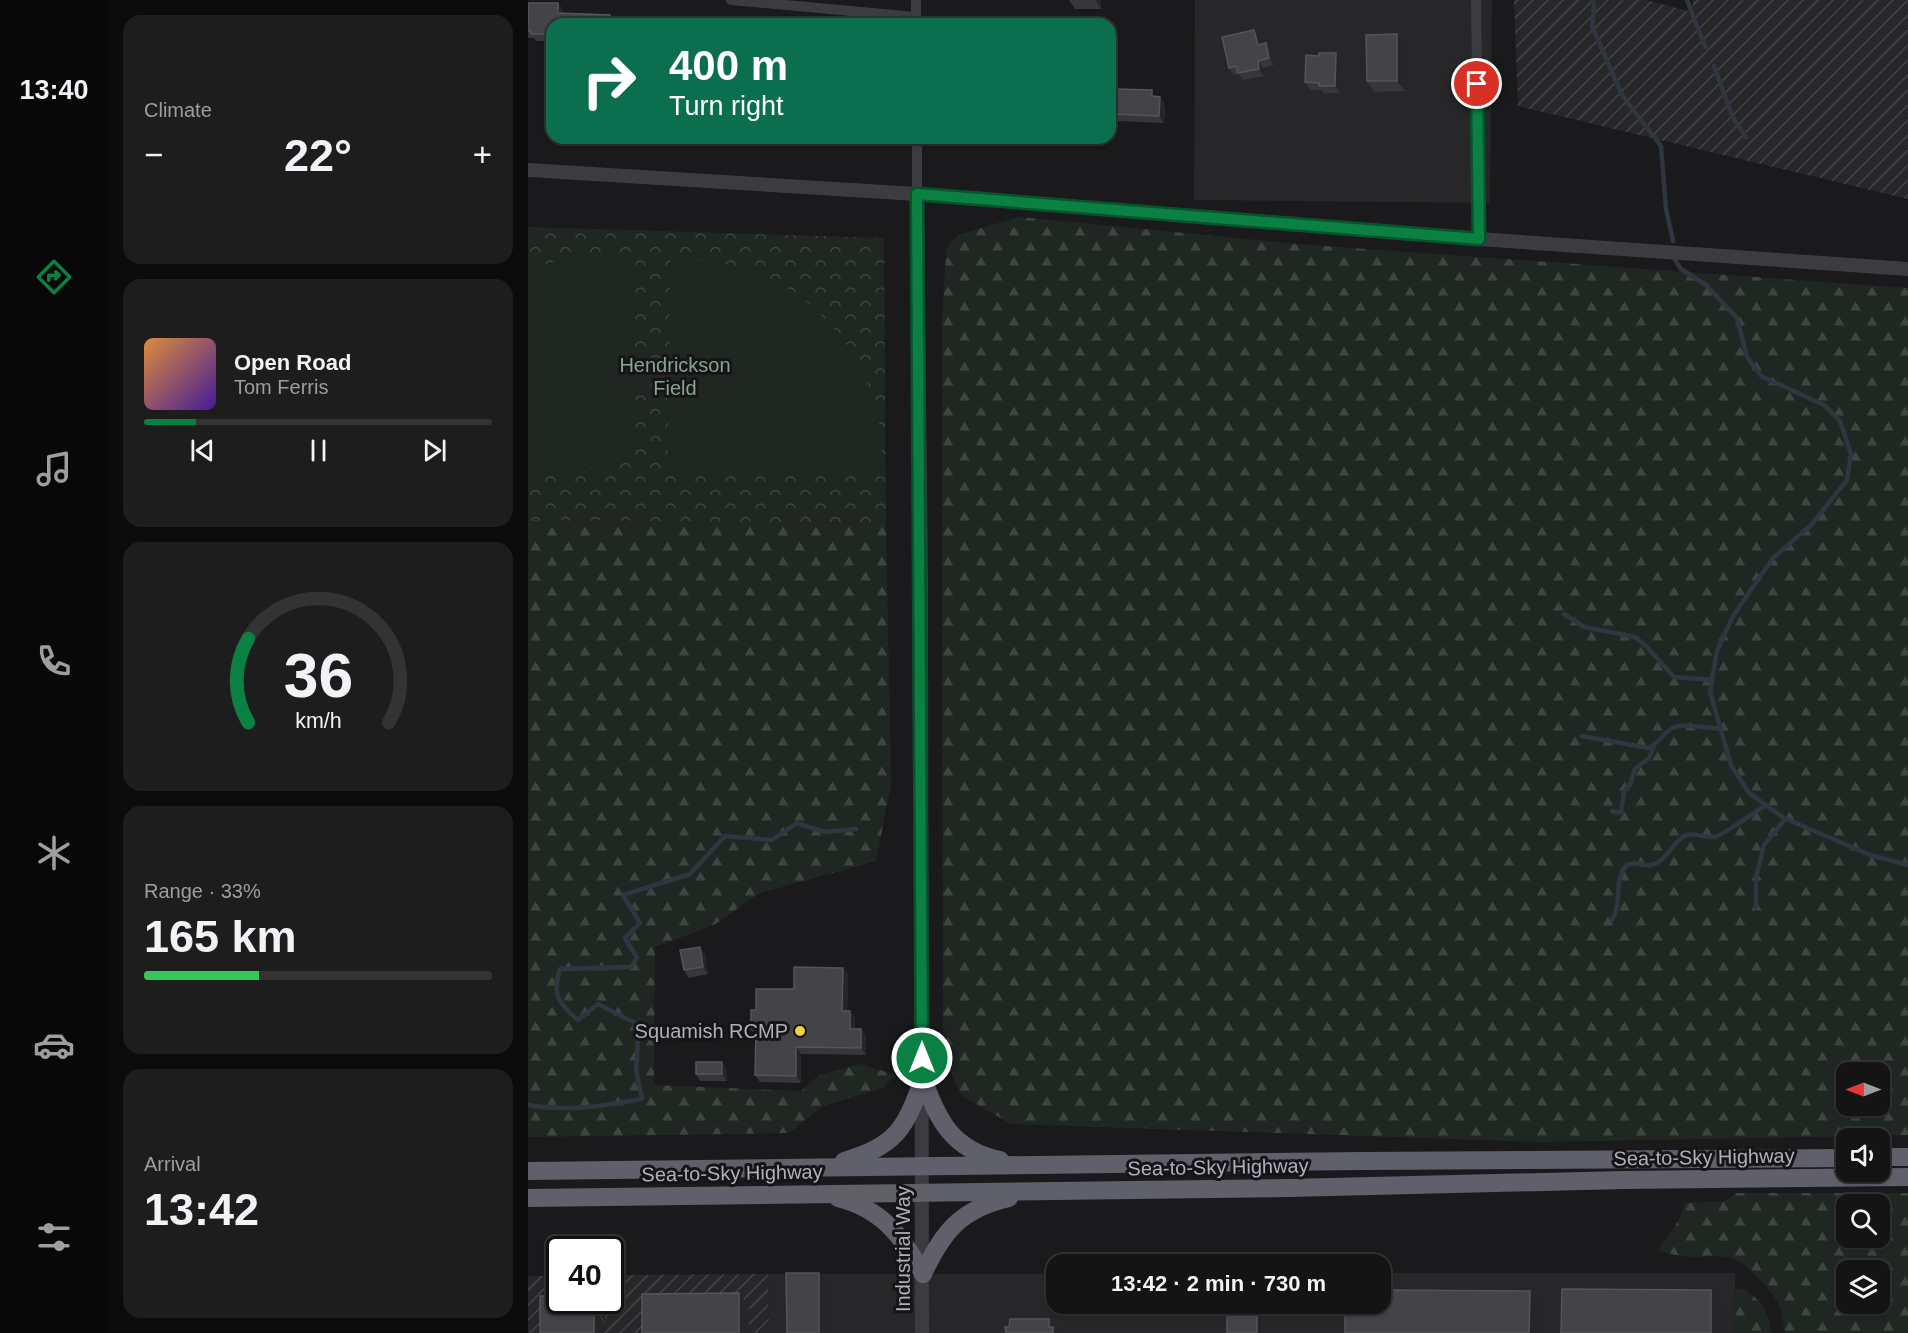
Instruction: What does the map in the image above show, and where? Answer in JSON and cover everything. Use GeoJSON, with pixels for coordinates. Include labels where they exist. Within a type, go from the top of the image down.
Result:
{"type":"FeatureCollection","features":[{"type":"Feature","properties":{"kind":"highway"},"geometry":{"type":"LineString","coordinates":[[922,1079],[934,1110],[958,1141],[987,1157],[1025,1165]]}},
{"type":"Feature","properties":{"kind":"highway"},"geometry":{"type":"LineString","coordinates":[[825,1167],[865,1155],[883,1146],[894,1137],[910,1113],[922,1079]]}},
{"type":"Feature","properties":{"kind":"highway"},"geometry":{"type":"LineString","coordinates":[[1890,1157],[1908,1157]]}},
{"type":"Feature","properties":{"kind":"highway","name":"Sea-to-Sky Highway"},"geometry":{"type":"LineString","coordinates":[[528,1171],[1836,1158]]}},
{"type":"Feature","properties":{"kind":"highway","name":"Sea-to-Sky Highway"},"geometry":{"type":"LineString","coordinates":[[528,1198],[1908,1177]]}},
{"type":"Feature","properties":{"kind":"highway"},"geometry":{"type":"LineString","coordinates":[[922,1274],[935,1248],[960,1218],[993,1201],[1036,1191]]}},
{"type":"Feature","properties":{"kind":"highway"},"geometry":{"type":"LineString","coordinates":[[823,1194],[848,1200],[870,1209],[897,1233],[922,1274]]}},
{"type":"Feature","properties":{"kind":"street"},"geometry":{"type":"LineString","coordinates":[[731,0],[890,18]]}},
{"type":"Feature","properties":{"kind":"street"},"geometry":{"type":"LineString","coordinates":[[916,0],[916,18]]}},
{"type":"Feature","properties":{"kind":"street"},"geometry":{"type":"LineString","coordinates":[[1476,0],[1479,239]]}},
{"type":"Feature","properties":{"kind":"street"},"geometry":{"type":"LineString","coordinates":[[917,144],[917,194]]}},
{"type":"Feature","properties":{"kind":"street"},"geometry":{"type":"LineString","coordinates":[[528,170],[917,194],[1479,239],[1908,269]]}},
{"type":"Feature","properties":{"kind":"street","name":"Industrial Way"},"geometry":{"type":"LineString","coordinates":[[917,194],[922,1333]]}},
{"type":"Feature","properties":{"kind":"shaded area"},"geometry":{"type":"Polygon","coordinates":[[[1195,0],[1492,0],[1490,203],[1194,200],[1195,0]]]}},
{"type":"Feature","properties":{"kind":"shaded area"},"geometry":{"type":"Polygon","coordinates":[[[1514,0],[1646,0],[1692,12],[1693,0],[1908,0],[1908,199],[1518,106],[1514,0]]]}},
{"type":"Feature","properties":{"kind":"shaded area"},"geometry":{"type":"Polygon","coordinates":[[[1391,1273],[1735,1273],[1736,1333],[769,1333],[768,1274],[1046,1274],[1046,1314],[1391,1314],[1391,1273]]]}},
{"type":"Feature","properties":{"kind":"shaded area"},"geometry":{"type":"Polygon","coordinates":[[[768,1274],[769,1333],[528,1333],[528,1276],[546,1276],[546,1314],[624,1314],[624,1275],[768,1274]]]}},
{"type":"Feature","properties":{"kind":"green space"},"geometry":{"type":"Polygon","coordinates":[[[1019,217],[1297,244],[1908,288],[1908,1135],[1890,1135],[1890,1128],[1836,1128],[1836,1136],[1541,1142],[1011,1124],[962,1096],[943,1054],[942,326],[946,250],[958,235],[1019,217]]]}},
{"type":"Feature","properties":{"kind":"green space","name":"Hendrickson Field"},"geometry":{"type":"Polygon","coordinates":[[[528,227],[884,238],[886,523],[528,520],[528,227]]]}},
{"type":"Feature","properties":{"kind":"green space"},"geometry":{"type":"Polygon","coordinates":[[[636,253],[632,451],[615,467],[528,468],[528,272],[569,258],[593,254],[636,253]]]}},
{"type":"Feature","properties":{"kind":"green space"},"geometry":{"type":"Polygon","coordinates":[[[670,259],[715,262],[760,274],[802,298],[821,314],[852,353],[873,398],[880,428],[882,472],[682,471],[668,457],[670,259]]]}},
{"type":"Feature","properties":{"kind":"green space"},"geometry":{"type":"Polygon","coordinates":[[[528,520],[886,523],[891,785],[876,861],[760,893],[714,925],[655,947],[654,1085],[801,1091],[819,1075],[861,1064],[895,1075],[883,1088],[823,1106],[789,1133],[528,1137],[528,520]]]}},
{"type":"Feature","properties":{"kind":"green space"},"geometry":{"type":"Polygon","coordinates":[[[1737,1193],[1908,1193],[1908,1333],[1785,1333],[1777,1301],[1769,1289],[1735,1259],[1720,1256],[1686,1256],[1659,1250],[1677,1222],[1685,1203],[1724,1201],[1737,1193]]]}},
{"type":"Feature","properties":{"kind":"green space"},"geometry":{"type":"Polygon","coordinates":[[[1742,1288],[1763,1306],[1771,1333],[1733,1333],[1733,1290],[1742,1288]]]}},
{"type":"Feature","properties":{"kind":"building"},"geometry":{"type":"Polygon","coordinates":[[[528,3],[558,3],[558,13],[610,15],[610,18],[546,18],[546,34],[531,34],[531,31],[528,31],[528,3]]]}},
{"type":"Feature","properties":{"kind":"building"},"geometry":{"type":"Polygon","coordinates":[[[1254,30],[1258,45],[1266,43],[1269,58],[1258,61],[1259,69],[1238,73],[1236,66],[1229,68],[1222,37],[1254,30]]]}},
{"type":"Feature","properties":{"kind":"building"},"geometry":{"type":"Polygon","coordinates":[[[1397,34],[1397,81],[1367,81],[1366,35],[1397,34]]]}},
{"type":"Feature","properties":{"kind":"building"},"geometry":{"type":"Polygon","coordinates":[[[1319,53],[1336,53],[1335,86],[1319,86],[1319,83],[1305,82],[1306,55],[1319,56],[1319,53]]]}},
{"type":"Feature","properties":{"kind":"building"},"geometry":{"type":"Polygon","coordinates":[[[1117,89],[1152,90],[1152,96],[1160,97],[1159,116],[1116,114],[1117,89]]]}},
{"type":"Feature","properties":{"kind":"building"},"geometry":{"type":"Polygon","coordinates":[[[700,947],[703,967],[684,970],[680,950],[700,947]]]}},
{"type":"Feature","properties":{"kind":"building","name":"Squamish RCMP"},"geometry":{"type":"Polygon","coordinates":[[[794,967],[843,968],[842,1011],[850,1011],[850,1029],[861,1029],[861,1048],[796,1047],[796,1076],[755,1075],[756,1029],[751,1029],[751,1010],[756,1010],[756,989],[794,989],[794,967]]]}},
{"type":"Feature","properties":{"kind":"building"},"geometry":{"type":"Polygon","coordinates":[[[696,1062],[722,1062],[722,1074],[696,1074],[696,1062]]]}},
{"type":"Feature","properties":{"kind":"building"},"geometry":{"type":"Polygon","coordinates":[[[786,1273],[819,1273],[819,1333],[787,1333],[786,1273]]]}},
{"type":"Feature","properties":{"kind":"building"},"geometry":{"type":"Polygon","coordinates":[[[1562,1289],[1711,1290],[1711,1333],[1561,1333],[1562,1289]]]}},
{"type":"Feature","properties":{"kind":"building"},"geometry":{"type":"Polygon","coordinates":[[[1391,1290],[1530,1291],[1529,1333],[1345,1333],[1345,1314],[1391,1314],[1391,1290]]]}},
{"type":"Feature","properties":{"kind":"building"},"geometry":{"type":"Polygon","coordinates":[[[739,1293],[739,1333],[642,1333],[642,1294],[739,1293]]]}},
{"type":"Feature","properties":{"kind":"building"},"geometry":{"type":"Polygon","coordinates":[[[540,1296],[546,1296],[546,1314],[594,1314],[594,1333],[540,1333],[540,1296]]]}},
{"type":"Feature","properties":{"kind":"building"},"geometry":{"type":"Polygon","coordinates":[[[1227,1316],[1257,1316],[1257,1333],[1227,1333],[1227,1316]]]}},
{"type":"Feature","properties":{"kind":"building"},"geometry":{"type":"Polygon","coordinates":[[[1010,1319],[1049,1319],[1049,1327],[1053,1327],[1053,1333],[1006,1333],[1005,1327],[1009,1327],[1010,1319]]]}},
{"type":"Feature","properties":{"kind":"waterway"},"geometry":{"type":"LineString","coordinates":[[1593,0],[1592,26],[1622,95],[1661,146],[1666,209],[1673,241]]}},
{"type":"Feature","properties":{"kind":"waterway"},"geometry":{"type":"LineString","coordinates":[[1687,0],[1705,47]]}},
{"type":"Feature","properties":{"kind":"waterway"},"geometry":{"type":"LineString","coordinates":[[1714,66],[1733,118],[1746,137]]}},
{"type":"Feature","properties":{"kind":"waterway"},"geometry":{"type":"LineString","coordinates":[[1675,260],[1681,269],[1706,285],[1737,318],[1747,357],[1761,376],[1824,405],[1840,421],[1851,454],[1847,480],[1811,525],[1773,558],[1733,616],[1717,651],[1710,692],[1731,765],[1749,793],[1784,818],[1870,855],[1908,865]]}},
{"type":"Feature","properties":{"kind":"waterway"},"geometry":{"type":"LineString","coordinates":[[1564,614],[1584,627],[1635,637],[1674,677],[1712,680]]}},
{"type":"Feature","properties":{"kind":"waterway"},"geometry":{"type":"LineString","coordinates":[[1582,736],[1648,748],[1675,727],[1720,729]]}},
{"type":"Feature","properties":{"kind":"waterway"},"geometry":{"type":"LineString","coordinates":[[1612,811],[1621,812],[1624,791],[1630,785],[1635,769],[1649,758],[1654,746]]}},
{"type":"Feature","properties":{"kind":"waterway"},"geometry":{"type":"LineString","coordinates":[[1612,920],[1617,907],[1620,879],[1625,867],[1634,863],[1652,865],[1658,862],[1682,837],[1687,835],[1718,836],[1766,805]]}},
{"type":"Feature","properties":{"kind":"waterway"},"geometry":{"type":"LineString","coordinates":[[1756,907],[1756,878],[1764,845],[1785,819]]}},
{"type":"Feature","properties":{"kind":"waterway"},"geometry":{"type":"LineString","coordinates":[[528,1105],[571,1108],[642,1099],[636,1070],[639,1025],[598,1004],[578,1020],[561,1003],[557,992],[560,969],[631,967],[637,958],[625,938],[640,923],[623,895],[690,874],[725,836],[772,840],[797,823],[825,832],[856,829]]}},
{"type":"Feature","properties":{"kind":"place","name":"Squamish RCMP"},"geometry":{"type":"Point","coordinates":[800,1031]}},
{"type":"Feature","properties":{"kind":"route"},"geometry":{"type":"LineString","coordinates":[[922,1058],[917,194],[1479,239],[1477,84]]}}]}
